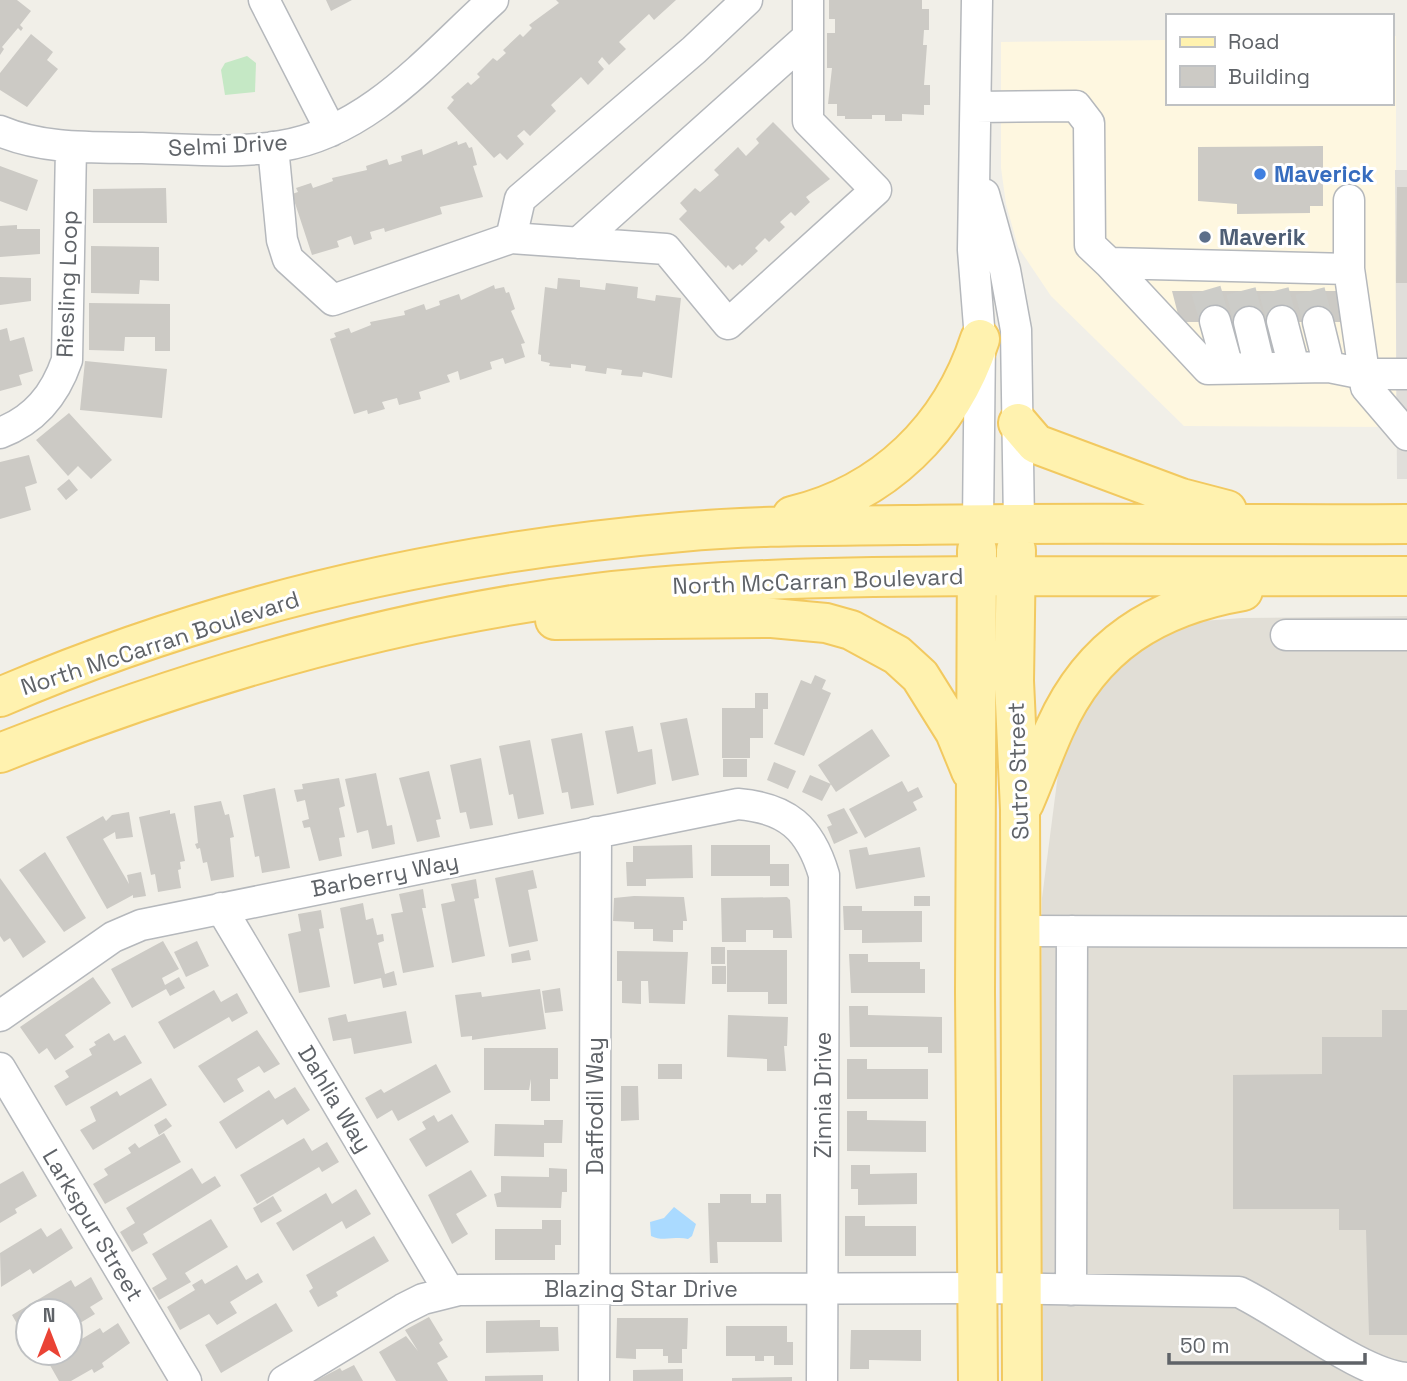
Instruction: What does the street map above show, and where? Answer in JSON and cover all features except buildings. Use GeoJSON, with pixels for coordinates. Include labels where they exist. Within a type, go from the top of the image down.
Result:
{"type":"FeatureCollection","features":[{"type":"Feature","properties":{"kind":"main road"},"geometry":{"type":"LineString","coordinates":[[751,527],[798,515],[848,496],[886,474],[921,444],[947,411],[968,374],[980,339]]}},
{"type":"Feature","properties":{"kind":"main road"},"geometry":{"type":"LineString","coordinates":[[1018,424],[1036,444],[1072,458],[1181,498],[1280,524]]}},
{"type":"Feature","properties":{"kind":"main road","name":"Sutro Street"},"geometry":{"type":"LineString","coordinates":[[978,524],[995,576],[1020,809],[1022,1381]]}},
{"type":"Feature","properties":{"kind":"main road","name":"Sutro Street"},"geometry":{"type":"LineString","coordinates":[[978,1381],[975,920],[978,787],[995,576],[1019,524]]}},
{"type":"Feature","properties":{"kind":"main road","name":"North McCarran Boulevard"},"geometry":{"type":"LineString","coordinates":[[0,697],[211,621],[289,598],[386,575],[563,544],[751,527],[1407,524]]}},
{"type":"Feature","properties":{"kind":"main road"},"geometry":{"type":"LineString","coordinates":[[1020,809],[1055,728],[1074,693],[1122,638],[1153,618],[1193,602],[1331,576]]}},
{"type":"Feature","properties":{"kind":"main road","name":"North McCarran Boulevard"},"geometry":{"type":"LineString","coordinates":[[0,753],[187,684],[273,658],[434,620],[592,594],[690,583],[790,577],[1407,576]]}},
{"type":"Feature","properties":{"kind":"main road"},"geometry":{"type":"LineString","coordinates":[[434,620],[772,618],[826,623],[851,630],[897,655],[920,676],[955,732],[978,787]]}},
{"type":"Feature","properties":{"kind":"main road"},"geometry":{"type":"LineString","coordinates":[[975,920],[1003,920],[1020,931]]}},
{"type":"Feature","properties":{"kind":"street"},"geometry":{"type":"LineString","coordinates":[[264,0],[331,131]]}},
{"type":"Feature","properties":{"kind":"street","name":"Selmi Drive"},"geometry":{"type":"LineString","coordinates":[[0,131],[37,143],[71,147],[273,147],[315,138],[368,112],[493,0]]}},
{"type":"Feature","properties":{"kind":"street"},"geometry":{"type":"LineString","coordinates":[[511,238],[520,199],[694,50],[747,0]]}},
{"type":"Feature","properties":{"kind":"street"},"geometry":{"type":"LineString","coordinates":[[273,147],[282,240],[288,259],[333,300],[511,238],[666,249],[728,324],[876,190],[808,121],[808,0]]}},
{"type":"Feature","properties":{"kind":"street","name":"Sutro Street"},"geometry":{"type":"LineString","coordinates":[[977,0],[973,250],[980,339],[978,524]]}},
{"type":"Feature","properties":{"kind":"street"},"geometry":{"type":"LineString","coordinates":[[578,243],[808,37]]}},
{"type":"Feature","properties":{"kind":"street"},"geometry":{"type":"LineString","coordinates":[[976,107],[1076,106],[1089,123],[1090,246],[1208,369],[1329,368],[1364,373],[1407,374]]}},
{"type":"Feature","properties":{"kind":"street","name":"Riesling Loop"},"geometry":{"type":"LineString","coordinates":[[0,433],[32,417],[43,407],[62,376],[67,360],[71,147]]}},
{"type":"Feature","properties":{"kind":"street","name":"Sutro Street"},"geometry":{"type":"LineString","coordinates":[[976,167],[1012,303],[1018,359],[1019,524]]}},
{"type":"Feature","properties":{"kind":"street"},"geometry":{"type":"LineString","coordinates":[[1349,200],[1349,269],[1364,373],[1370,396],[1407,435]]}},
{"type":"Feature","properties":{"kind":"street"},"geometry":{"type":"LineString","coordinates":[[1109,263],[1202,278],[1307,280],[1349,269]]}},
{"type":"Feature","properties":{"kind":"street"},"geometry":{"type":"LineString","coordinates":[[1215,321],[1228,368]]}},
{"type":"Feature","properties":{"kind":"street"},"geometry":{"type":"LineString","coordinates":[[1282,321],[1294,368]]}},
{"type":"Feature","properties":{"kind":"street"},"geometry":{"type":"LineString","coordinates":[[1249,322],[1260,368]]}},
{"type":"Feature","properties":{"kind":"street"},"geometry":{"type":"LineString","coordinates":[[1318,322],[1329,368]]}},
{"type":"Feature","properties":{"kind":"street"},"geometry":{"type":"LineString","coordinates":[[1286,635],[1407,635]]}},
{"type":"Feature","properties":{"kind":"street","name":"Barberry Way"},"geometry":{"type":"LineString","coordinates":[[0,1016],[113,937],[141,925],[738,804],[760,806],[791,820]]}},
{"type":"Feature","properties":{"kind":"street","name":"Zinnia Drive"},"geometry":{"type":"LineString","coordinates":[[791,820],[803,831],[817,852],[824,875],[822,1381]]}},
{"type":"Feature","properties":{"kind":"street","name":"Daffodil Way"},"geometry":{"type":"LineString","coordinates":[[594,1381],[596,832]]}},
{"type":"Feature","properties":{"kind":"street","name":"Dahlia Way"},"geometry":{"type":"LineString","coordinates":[[221,908],[449,1291]]}},
{"type":"Feature","properties":{"kind":"street"},"geometry":{"type":"LineString","coordinates":[[1020,931],[1407,932]]}},
{"type":"Feature","properties":{"kind":"street"},"geometry":{"type":"LineString","coordinates":[[1071,1290],[1072,931]]}},
{"type":"Feature","properties":{"kind":"street","name":"Larkspur Street"},"geometry":{"type":"LineString","coordinates":[[0,1068],[186,1381]]}},
{"type":"Feature","properties":{"kind":"street","name":"Blazing Star Drive"},"geometry":{"type":"LineString","coordinates":[[284,1381],[403,1309],[449,1291],[594,1288],[978,1288],[1239,1292],[1272,1308],[1371,1369],[1407,1378]]}},
{"type":"Feature","properties":{"kind":"shaded area","name":"Maverik"},"geometry":{"type":"Polygon","coordinates":[[[1393,36],[1396,36],[1396,427],[1184,426],[1051,296],[1018,247],[1006,204],[1001,168],[1001,42],[1166,40],[1166,105],[1393,105],[1393,36]]]}},
{"type":"Feature","properties":{"kind":"shaded area"},"geometry":{"type":"Polygon","coordinates":[[[1395,170],[1407,170],[1407,479],[1397,479],[1395,170]]]}},
{"type":"Feature","properties":{"kind":"shaded area"},"geometry":{"type":"Polygon","coordinates":[[[1407,616],[1407,1381],[1040,1381],[1042,898],[1058,774],[1071,722],[1139,642],[1189,622],[1242,618],[1407,616]]]}},
{"type":"Feature","properties":{"kind":"green space"},"geometry":{"type":"Polygon","coordinates":[[[247,56],[256,63],[255,92],[225,95],[221,70],[225,63],[247,56]]]}},
{"type":"Feature","properties":{"kind":"water"},"geometry":{"type":"Polygon","coordinates":[[[674,1207],[696,1224],[692,1236],[688,1239],[660,1239],[651,1236],[650,1222],[664,1218],[674,1207]]]}},
{"type":"Feature","properties":{"kind":"tunnel"},"geometry":{"type":"LineString","coordinates":[[1206,290],[1215,321]]}},
{"type":"Feature","properties":{"kind":"tunnel"},"geometry":{"type":"LineString","coordinates":[[1241,291],[1249,322]]}},
{"type":"Feature","properties":{"kind":"tunnel"},"geometry":{"type":"LineString","coordinates":[[1274,291],[1282,321]]}},
{"type":"Feature","properties":{"kind":"tunnel"},"geometry":{"type":"LineString","coordinates":[[1310,291],[1318,322]]}},
{"type":"Feature","properties":{"kind":"place","name":"Maverick"},"geometry":{"type":"Point","coordinates":[1260,174]}},
{"type":"Feature","properties":{"kind":"place","name":"Maverik"},"geometry":{"type":"Point","coordinates":[1205,237]}}]}
